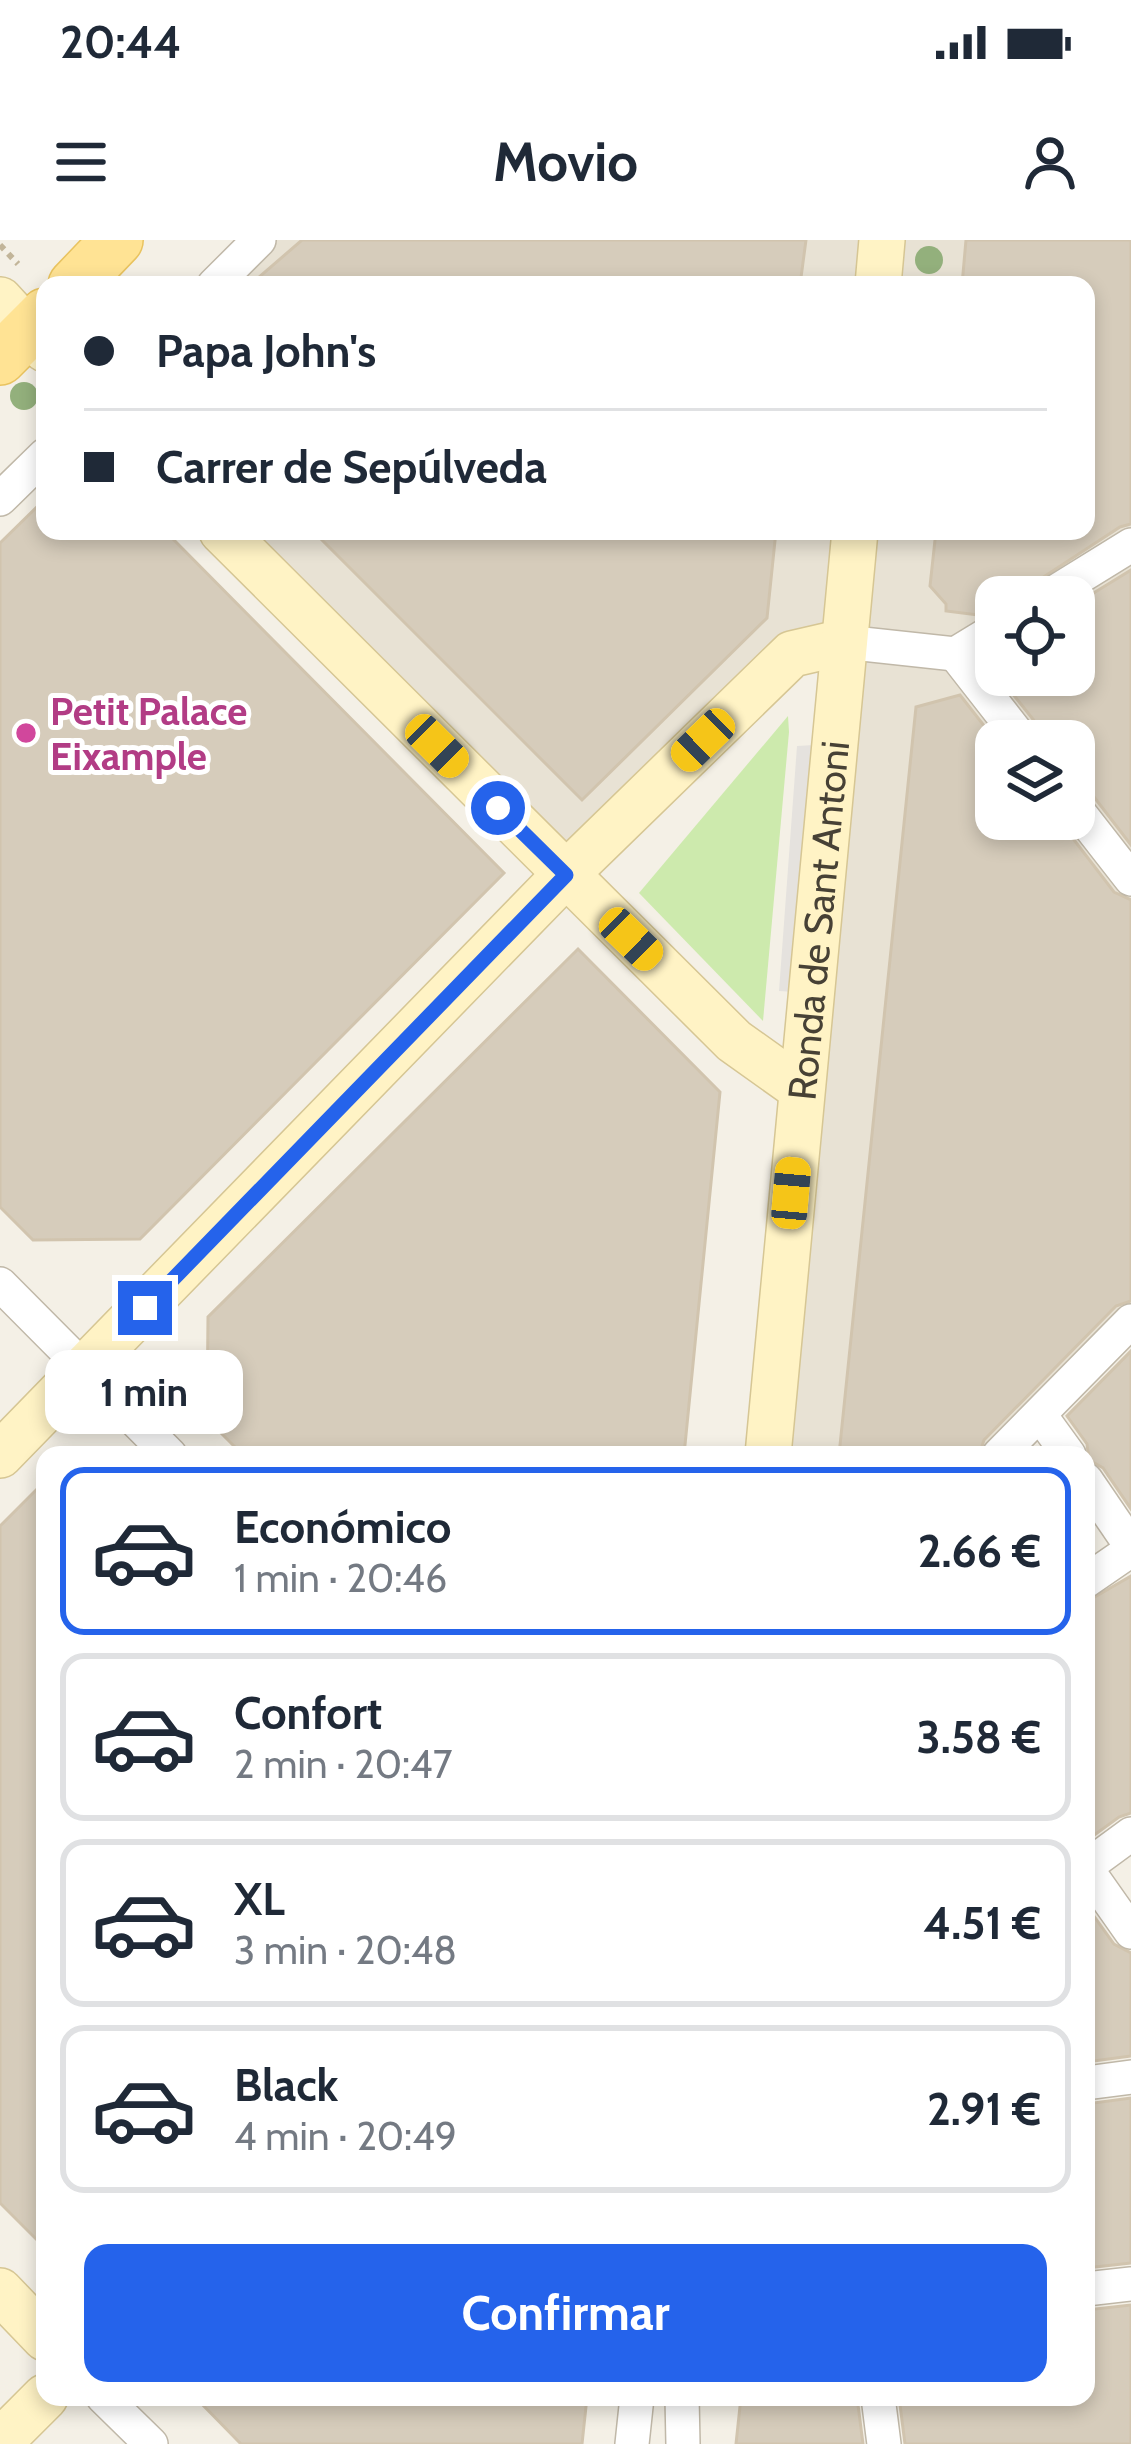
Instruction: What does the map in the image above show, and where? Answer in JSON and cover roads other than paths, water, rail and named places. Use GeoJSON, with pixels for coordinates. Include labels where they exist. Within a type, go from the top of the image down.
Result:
{"type":"FeatureCollection","features":[{"type":"Feature","properties":{"kind":"main road"},"geometry":{"type":"LineString","coordinates":[[83,276],[117,240]]}},
{"type":"Feature","properties":{"kind":"street"},"geometry":{"type":"LineString","coordinates":[[223,276],[259,240]]}},
{"type":"Feature","properties":{"kind":"street"},"geometry":{"type":"LineString","coordinates":[[879,276],[882,240]]}},
{"type":"Feature","properties":{"kind":"street"},"geometry":{"type":"LineString","coordinates":[[0,499],[36,464]]}},
{"type":"Feature","properties":{"kind":"street"},"geometry":{"type":"LineString","coordinates":[[231,540],[734,1041],[800,1088]]}},
{"type":"Feature","properties":{"kind":"street","name":"Ronda de Sant Antoni"},"geometry":{"type":"LineString","coordinates":[[769,1446],[844,642],[881,540]]}},
{"type":"Feature","properties":{"kind":"street"},"geometry":{"type":"LineString","coordinates":[[1081,576],[1131,545]]}},
{"type":"Feature","properties":{"kind":"street"},"geometry":{"type":"LineString","coordinates":[[0,1455],[566,875],[792,654],[844,642],[956,654],[975,642]]}},
{"type":"Feature","properties":{"kind":"street"},"geometry":{"type":"LineString","coordinates":[[956,654],[1007,720]]}},
{"type":"Feature","properties":{"kind":"street"},"geometry":{"type":"LineString","coordinates":[[1095,833],[1131,879]]}},
{"type":"Feature","properties":{"kind":"street"},"geometry":{"type":"LineString","coordinates":[[0,1284],[161,1446]]}},
{"type":"Feature","properties":{"kind":"street"},"geometry":{"type":"LineString","coordinates":[[1008,1446],[1131,1321]]}},
{"type":"Feature","properties":{"kind":"street"},"geometry":{"type":"LineString","coordinates":[[1040,1415],[1062,1446]]}},
{"type":"Feature","properties":{"kind":"street"},"geometry":{"type":"LineString","coordinates":[[1095,1494],[1131,1548],[1095,1574]]}},
{"type":"Feature","properties":{"kind":"street"},"geometry":{"type":"LineString","coordinates":[[1095,1861],[1131,1834]]}},
{"type":"Feature","properties":{"kind":"street"},"geometry":{"type":"LineString","coordinates":[[1095,1881],[1131,1932]]}},
{"type":"Feature","properties":{"kind":"street"},"geometry":{"type":"LineString","coordinates":[[1095,2082],[1131,2077]]}},
{"type":"Feature","properties":{"kind":"street"},"geometry":{"type":"LineString","coordinates":[[1095,2288],[1131,2284]]}},
{"type":"Feature","properties":{"kind":"street"},"geometry":{"type":"LineString","coordinates":[[0,2291],[36,2329]]}},
{"type":"Feature","properties":{"kind":"street"},"geometry":{"type":"LineString","coordinates":[[0,2442],[36,2406]]}},
{"type":"Feature","properties":{"kind":"street"},"geometry":{"type":"LineString","coordinates":[[112,2406],[151,2444]]}},
{"type":"Feature","properties":{"kind":"street"},"geometry":{"type":"LineString","coordinates":[[632,2444],[636,2406]]}},
{"type":"Feature","properties":{"kind":"street"},"geometry":{"type":"LineString","coordinates":[[682,2406],[683,2444]]}},
{"type":"Feature","properties":{"kind":"street"},"geometry":{"type":"LineString","coordinates":[[879,2406],[884,2444]]}},
{"type":"Feature","properties":{"kind":"place","name":"Petit Palace Eixample"},"geometry":{"type":"Point","coordinates":[26,733]}}]}
